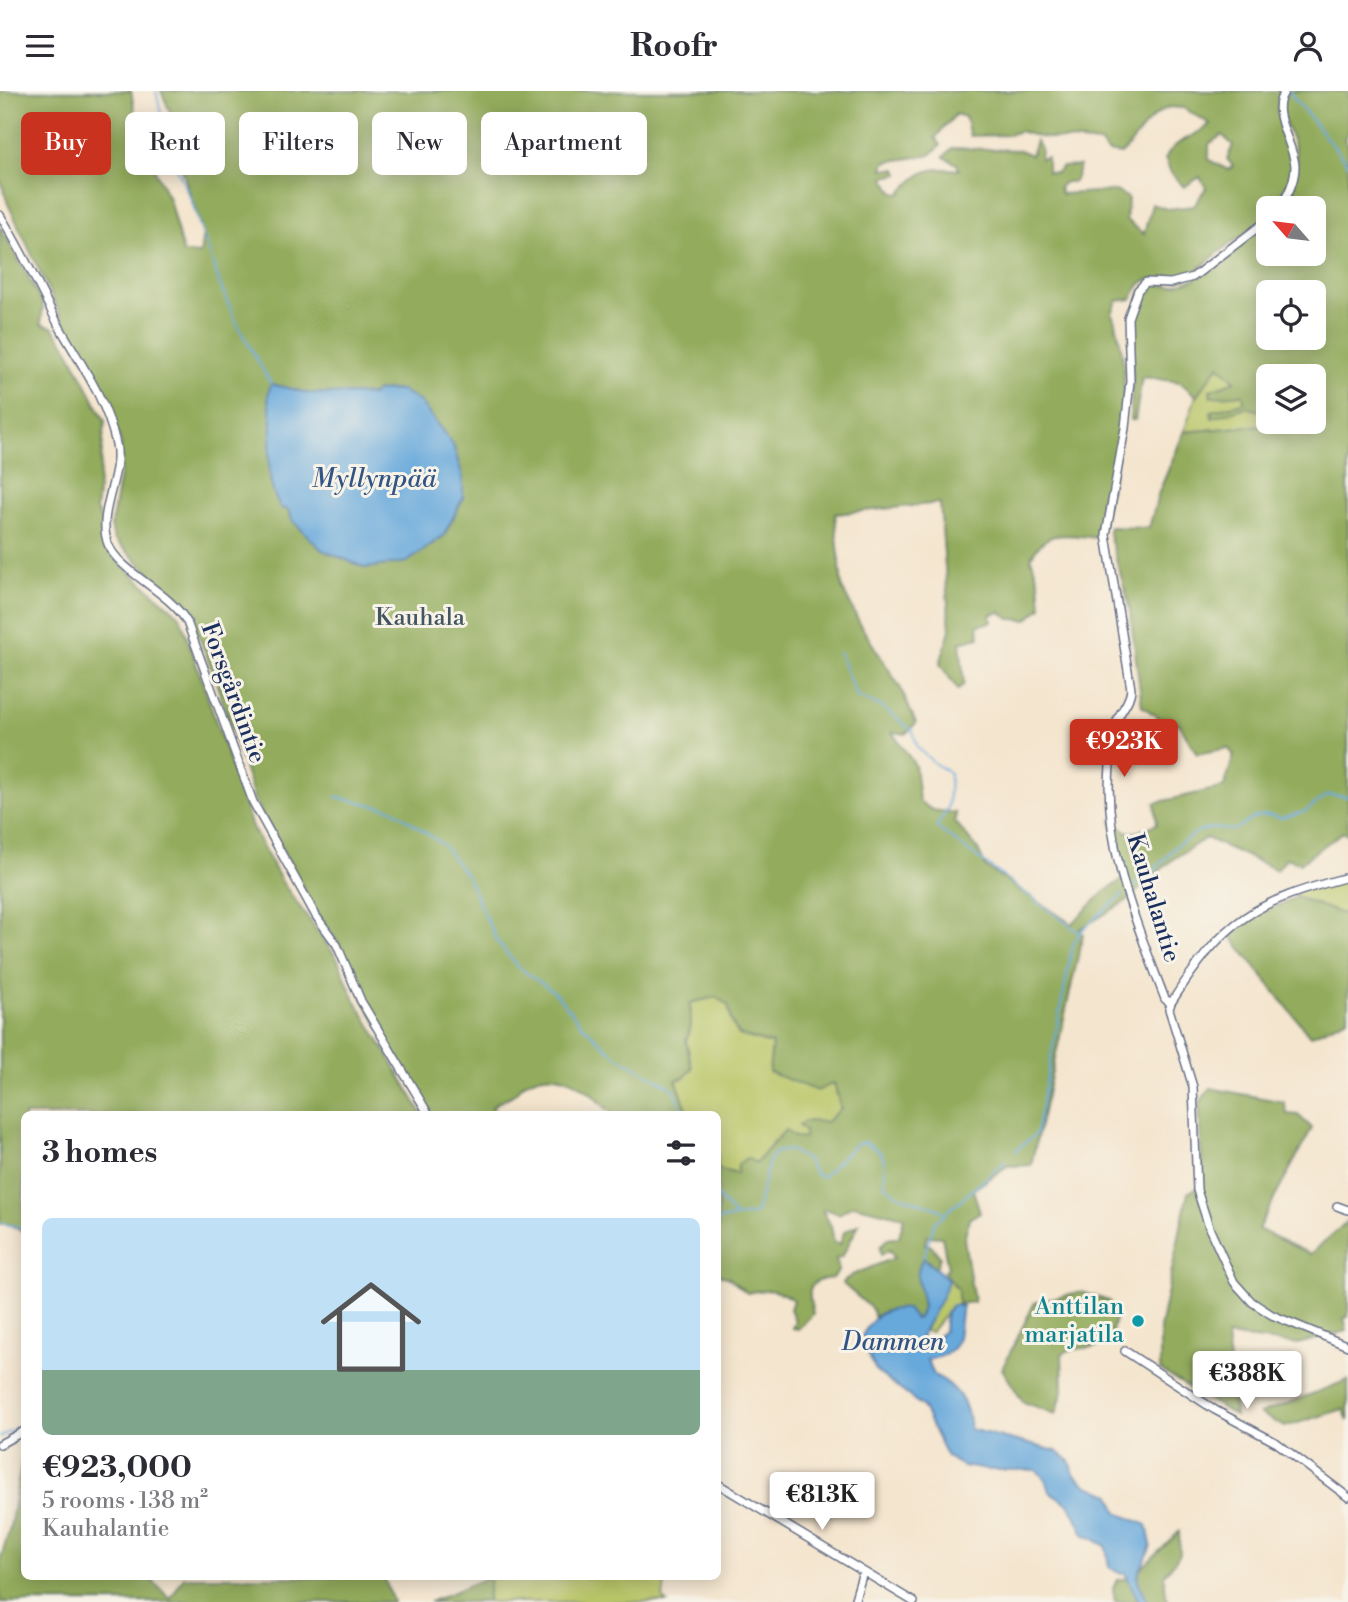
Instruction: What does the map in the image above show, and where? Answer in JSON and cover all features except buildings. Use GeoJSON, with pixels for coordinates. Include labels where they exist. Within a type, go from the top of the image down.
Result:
{"type":"FeatureCollection","features":[{"type":"Feature","properties":{"kind":"street"},"geometry":{"type":"LineString","coordinates":[[1285,91],[1279,109],[1293,149],[1295,170],[1287,196]]}},
{"type":"Feature","properties":{"kind":"street","name":"Forsgårdintie"},"geometry":{"type":"LineString","coordinates":[[0,215],[25,257],[59,325],[86,366],[106,410],[117,454],[106,527],[107,543],[116,557],[174,603],[187,622],[253,802],[316,916],[337,944],[360,1001],[427,1111]]}},
{"type":"Feature","properties":{"kind":"street","name":"Kauhalantie"},"geometry":{"type":"LineString","coordinates":[[1256,229],[1193,277],[1171,283],[1152,280],[1142,285],[1128,318],[1130,381],[1106,535],[1131,689],[1129,701],[1119,716],[1114,735],[1110,807],[1112,831],[1131,909],[1165,999],[1171,1003],[1170,1009],[1193,1087],[1198,1190],[1210,1230],[1234,1282],[1252,1302],[1272,1315],[1348,1346]]}},
{"type":"Feature","properties":{"kind":"street"},"geometry":{"type":"LineString","coordinates":[[1171,1003],[1219,937],[1246,914],[1295,891],[1348,877]]}},
{"type":"Feature","properties":{"kind":"street"},"geometry":{"type":"LineString","coordinates":[[1337,1206],[1348,1210]]}},
{"type":"Feature","properties":{"kind":"street"},"geometry":{"type":"LineString","coordinates":[[1125,1351],[1215,1410],[1277,1443],[1348,1497]]}},
{"type":"Feature","properties":{"kind":"street"},"geometry":{"type":"LineString","coordinates":[[0,1444],[21,1433]]}},
{"type":"Feature","properties":{"kind":"street"},"geometry":{"type":"LineString","coordinates":[[721,1486],[914,1602]]}},
{"type":"Feature","properties":{"kind":"street"},"geometry":{"type":"LineString","coordinates":[[854,1602],[863,1572]]}},
{"type":"Feature","properties":{"kind":"green space","name":"Kauhala"},"geometry":{"type":"Polygon","coordinates":[[[0,91],[131,91],[135,112],[125,112],[125,175],[157,175],[169,199],[183,253],[200,254],[203,235],[184,175],[225,175],[225,112],[170,112],[161,91],[1282,91],[1278,100],[1279,120],[1292,160],[1290,180],[1283,196],[1256,196],[1256,226],[1191,275],[1173,281],[1153,279],[1142,283],[1132,299],[1117,301],[1112,313],[1124,368],[1124,397],[1117,454],[1099,538],[1060,535],[1051,537],[1037,548],[1031,558],[1039,582],[1041,607],[1027,620],[1011,619],[1000,612],[990,615],[992,622],[978,625],[979,637],[960,642],[964,684],[958,690],[940,664],[950,630],[940,503],[835,514],[842,588],[861,626],[900,687],[916,723],[906,734],[892,732],[915,765],[919,801],[932,810],[956,813],[955,822],[978,850],[986,867],[1072,924],[1104,892],[1123,879],[1112,821],[1128,832],[1137,832],[1157,824],[1155,803],[1224,787],[1234,755],[1228,748],[1197,754],[1179,723],[1167,724],[1142,706],[1129,604],[1109,527],[1149,528],[1159,492],[1184,432],[1256,426],[1256,434],[1326,434],[1326,364],[1256,364],[1256,410],[1247,407],[1212,418],[1211,411],[1245,402],[1242,394],[1211,397],[1210,390],[1235,381],[1219,365],[1196,396],[1180,382],[1142,377],[1135,420],[1130,420],[1133,378],[1129,341],[1141,291],[1152,283],[1171,286],[1194,279],[1256,232],[1256,266],[1326,266],[1326,196],[1288,196],[1293,186],[1296,162],[1281,104],[1288,91],[1348,91],[1348,133],[1344,138],[1348,145],[1348,835],[1343,832],[1300,863],[1286,858],[1277,870],[1206,838],[1173,859],[1125,902],[1080,929],[1083,934],[1031,1165],[1007,1166],[973,1190],[980,1212],[969,1219],[964,1239],[974,1302],[958,1304],[958,1289],[944,1272],[948,1268],[942,1237],[927,1236],[925,1244],[932,1246],[940,1257],[936,1268],[924,1258],[920,1265],[918,1282],[923,1307],[918,1318],[915,1319],[907,1309],[885,1311],[874,1317],[872,1309],[842,1283],[852,1275],[894,1258],[890,1250],[881,1255],[880,1247],[887,1239],[899,1237],[904,1217],[853,1205],[839,1214],[826,1209],[823,1211],[831,1226],[834,1242],[840,1244],[844,1232],[859,1224],[842,1257],[836,1258],[839,1270],[833,1278],[813,1284],[810,1299],[813,1314],[798,1329],[792,1328],[795,1321],[790,1309],[793,1300],[771,1291],[747,1293],[729,1278],[721,1275],[721,1170],[737,1174],[738,1164],[747,1158],[756,1163],[785,1130],[794,1137],[804,1138],[804,1131],[799,1126],[804,1121],[826,1122],[841,1109],[834,1083],[817,1091],[769,1072],[772,1044],[739,1035],[732,1023],[728,1005],[716,997],[690,1003],[691,1025],[686,1041],[692,1068],[684,1078],[676,1080],[688,1111],[609,1111],[575,1083],[552,1076],[527,1082],[513,1095],[496,1103],[492,1107],[494,1111],[430,1111],[363,1000],[341,947],[318,915],[255,801],[212,670],[192,619],[178,600],[114,539],[111,527],[121,468],[121,443],[105,396],[64,323],[8,204],[0,179],[0,91]],[[1169,107],[1161,111],[1121,154],[1107,152],[1100,143],[1039,137],[1019,131],[1009,135],[970,136],[965,117],[956,114],[935,138],[941,145],[930,155],[885,162],[883,169],[897,169],[899,174],[884,177],[894,193],[900,194],[925,172],[939,169],[959,170],[957,164],[944,157],[952,148],[1019,150],[1031,155],[1036,141],[1041,148],[1040,159],[1047,157],[1047,172],[1056,173],[1063,167],[1080,166],[1074,182],[1065,182],[1059,187],[1061,194],[1116,191],[1128,198],[1126,220],[1144,234],[1152,204],[1167,209],[1194,206],[1206,188],[1200,177],[1184,187],[1171,173],[1165,159],[1179,143],[1210,124],[1183,108],[1169,107]],[[1222,135],[1209,144],[1209,160],[1228,170],[1233,166],[1227,159],[1233,145],[1222,135]],[[271,384],[269,469],[272,489],[281,508],[289,510],[292,520],[322,550],[366,568],[407,562],[444,536],[463,498],[463,478],[453,445],[420,402],[401,390],[376,391],[373,395],[307,393],[271,384]]]}},
{"type":"Feature","properties":{"kind":"green space"},"geometry":{"type":"Polygon","coordinates":[[[0,226],[43,304],[41,324],[52,327],[67,347],[105,421],[96,510],[103,523],[103,539],[112,556],[180,616],[252,827],[282,882],[337,958],[354,998],[421,1111],[21,1111],[21,1231],[9,1224],[0,1224],[0,226]]]}},
{"type":"Feature","properties":{"kind":"green space"},"geometry":{"type":"Polygon","coordinates":[[[1219,364],[1236,381],[1210,390],[1243,394],[1245,403],[1212,411],[1247,407],[1256,410],[1256,426],[1184,432],[1196,396],[1219,364]]]}},
{"type":"Feature","properties":{"kind":"green space"},"geometry":{"type":"Polygon","coordinates":[[[1348,877],[1348,910],[1342,914],[1296,897],[1295,891],[1348,877]]]}},
{"type":"Feature","properties":{"kind":"green space"},"geometry":{"type":"Polygon","coordinates":[[[1296,897],[1342,914],[1348,910],[1348,1018],[1310,1036],[1231,936],[1250,918],[1296,897]]]}},
{"type":"Feature","properties":{"kind":"green space"},"geometry":{"type":"Polygon","coordinates":[[[716,996],[728,1005],[732,1023],[739,1035],[772,1044],[770,1072],[834,1083],[841,1110],[827,1122],[804,1131],[804,1138],[773,1141],[766,1155],[737,1174],[721,1170],[721,1111],[688,1111],[676,1079],[684,1078],[692,1068],[686,1041],[691,1025],[690,1003],[716,996]]]}},
{"type":"Feature","properties":{"kind":"green space"},"geometry":{"type":"Polygon","coordinates":[[[1210,1088],[1284,1102],[1287,1114],[1298,1115],[1312,1128],[1258,1229],[1310,1254],[1348,1221],[1348,1317],[1344,1318],[1347,1331],[1298,1344],[1227,1336],[1235,1416],[1160,1370],[1160,1328],[1188,1193],[1203,1184],[1199,1104],[1210,1088]]]}},
{"type":"Feature","properties":{"kind":"green space"},"geometry":{"type":"Polygon","coordinates":[[[948,1279],[958,1289],[958,1304],[952,1306],[931,1332],[924,1331],[944,1292],[948,1279]]]}},
{"type":"Feature","properties":{"kind":"green space"},"geometry":{"type":"Polygon","coordinates":[[[1082,1292],[1109,1301],[1116,1314],[1110,1341],[1062,1354],[1063,1390],[1056,1414],[1023,1402],[1002,1369],[1035,1302],[1082,1292]]]}},
{"type":"Feature","properties":{"kind":"green space"},"geometry":{"type":"Polygon","coordinates":[[[1348,1380],[1348,1421],[1343,1409],[1285,1427],[1260,1414],[1348,1380]]]}},
{"type":"Feature","properties":{"kind":"green space"},"geometry":{"type":"Polygon","coordinates":[[[21,1465],[21,1580],[152,1580],[170,1599],[182,1580],[385,1580],[393,1602],[0,1602],[0,1561],[10,1527],[21,1465]]]}},
{"type":"Feature","properties":{"kind":"green space"},"geometry":{"type":"Polygon","coordinates":[[[1179,1532],[1180,1554],[1164,1576],[1167,1602],[1148,1602],[1138,1586],[1139,1571],[1179,1532]]]}},
{"type":"Feature","properties":{"kind":"green space"},"geometry":{"type":"Polygon","coordinates":[[[1130,1578],[1139,1602],[1115,1602],[1113,1588],[1117,1580],[1130,1578]]]}},
{"type":"Feature","properties":{"kind":"green space"},"geometry":{"type":"Polygon","coordinates":[[[481,1580],[490,1580],[487,1602],[430,1602],[481,1580]]]}},
{"type":"Feature","properties":{"kind":"green space"},"geometry":{"type":"Polygon","coordinates":[[[490,1580],[666,1580],[663,1598],[667,1602],[487,1602],[490,1580]]]}},
{"type":"Feature","properties":{"kind":"water","name":"Myllynpää"},"geometry":{"type":"Polygon","coordinates":[[[271,384],[307,393],[373,395],[376,391],[401,390],[420,402],[453,445],[463,478],[463,498],[444,535],[407,562],[366,568],[322,550],[292,520],[289,510],[281,508],[272,489],[269,459],[272,422],[268,395],[271,384]]]}},
{"type":"Feature","properties":{"kind":"water","name":"Dammen"},"geometry":{"type":"Polygon","coordinates":[[[923,1258],[948,1279],[940,1301],[921,1336],[929,1344],[944,1331],[946,1312],[952,1305],[962,1306],[958,1335],[953,1348],[948,1353],[927,1360],[934,1375],[955,1390],[960,1397],[967,1412],[970,1429],[1056,1451],[1070,1461],[1074,1474],[1088,1486],[1111,1495],[1118,1513],[1147,1525],[1151,1545],[1138,1577],[1148,1602],[1139,1602],[1125,1573],[1119,1573],[1109,1567],[1106,1546],[1084,1534],[1070,1505],[1049,1491],[1045,1479],[1036,1470],[988,1470],[963,1466],[947,1457],[922,1406],[877,1372],[862,1336],[870,1323],[886,1311],[907,1309],[915,1319],[918,1318],[923,1307],[918,1271],[923,1258]]]}},
{"type":"Feature","properties":{"kind":"water"},"geometry":{"type":"Polygon","coordinates":[[[1288,1358],[1299,1367],[1293,1385],[1281,1373],[1281,1363],[1288,1358]]]}},
{"type":"Feature","properties":{"kind":"waterway"},"geometry":{"type":"LineString","coordinates":[[156,91],[171,156],[191,199],[221,287],[239,328],[271,384]]}},
{"type":"Feature","properties":{"kind":"waterway"},"geometry":{"type":"LineString","coordinates":[[1289,92],[1348,164]]}},
{"type":"Feature","properties":{"kind":"waterway"},"geometry":{"type":"LineString","coordinates":[[839,653],[857,697],[882,707],[913,731],[917,747],[950,773],[948,808],[936,827],[1004,877]]}},
{"type":"Feature","properties":{"kind":"waterway"},"geometry":{"type":"LineString","coordinates":[[1129,888],[1152,873],[1176,846],[1199,831],[1214,828],[1234,830],[1255,817],[1267,815],[1281,818],[1304,812],[1328,795],[1348,797]]}},
{"type":"Feature","properties":{"kind":"waterway"},"geometry":{"type":"LineString","coordinates":[[336,797],[392,809],[442,844],[466,875],[497,941],[518,967],[554,992],[583,1026],[615,1055],[674,1089],[682,1111]]}},
{"type":"Feature","properties":{"kind":"waterway"},"geometry":{"type":"LineString","coordinates":[[1008,880],[1080,933]]}},
{"type":"Feature","properties":{"kind":"waterway"},"geometry":{"type":"LineString","coordinates":[[1015,1151],[1036,1134],[1073,944],[1082,930],[1123,894]]}},
{"type":"Feature","properties":{"kind":"waterway"},"geometry":{"type":"LineString","coordinates":[[721,1220],[756,1214],[769,1161],[775,1152],[790,1150],[807,1160],[815,1174],[822,1177],[856,1144],[864,1142],[882,1155],[885,1185],[890,1190],[944,1212]]}},
{"type":"Feature","properties":{"kind":"waterway"},"geometry":{"type":"LineString","coordinates":[[923,1258],[935,1222],[1005,1162]]}},
{"type":"Feature","properties":{"kind":"waterway"},"geometry":{"type":"LineString","coordinates":[[721,1200],[736,1217]]}},
{"type":"Feature","properties":{"kind":"waterway"},"geometry":{"type":"LineString","coordinates":[[0,1223],[21,1227]]}},
{"type":"Feature","properties":{"kind":"waterway"},"geometry":{"type":"LineString","coordinates":[[0,1437],[21,1425]]}},
{"type":"Feature","properties":{"kind":"place","name":"Anttilan marjatila"},"geometry":{"type":"Point","coordinates":[1138,1321]}}]}
